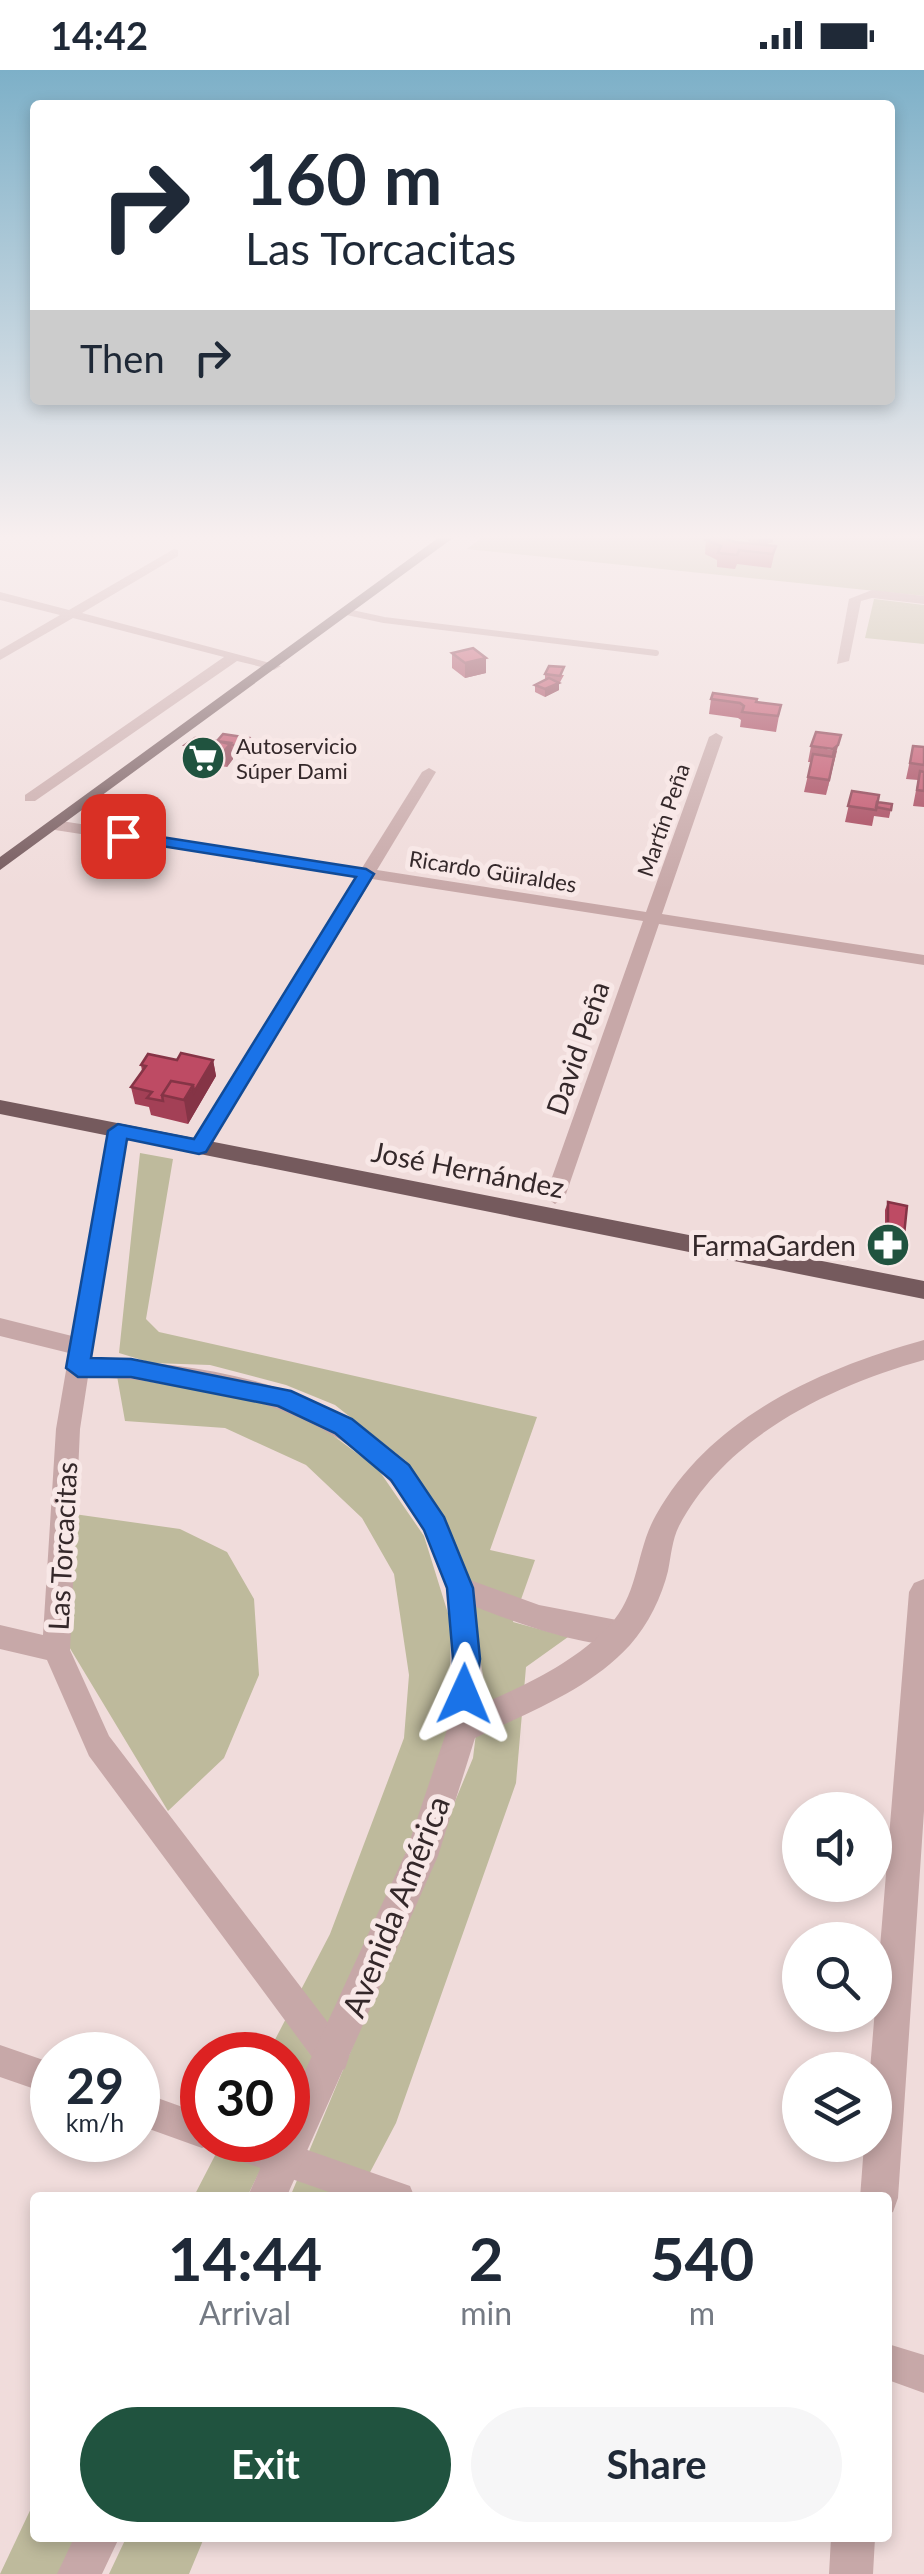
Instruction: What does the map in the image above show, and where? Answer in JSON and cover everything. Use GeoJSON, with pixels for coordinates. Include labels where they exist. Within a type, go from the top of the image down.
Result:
{"type":"FeatureCollection","features":[{"type":"Feature","properties":{"kind":"main road"},"geometry":{"type":"LineString","coordinates":[[0,865],[289,655]]}},
{"type":"Feature","properties":{"kind":"main road","name":"José Hernández"},"geometry":{"type":"LineString","coordinates":[[0,1108],[924,1290]]}},
{"type":"Feature","properties":{"kind":"street"},"geometry":{"type":"LineString","coordinates":[[231,655],[274,666]]}},
{"type":"Feature","properties":{"kind":"street"},"geometry":{"type":"LineString","coordinates":[[842,661],[843,655]]}},
{"type":"Feature","properties":{"kind":"street"},"geometry":{"type":"LineString","coordinates":[[30,798],[235,656]]}},
{"type":"Feature","properties":{"kind":"street","name":"Martín Peña"},"geometry":{"type":"LineString","coordinates":[[652,918],[716,737]]}},
{"type":"Feature","properties":{"kind":"street"},"geometry":{"type":"LineString","coordinates":[[199,1147],[429,772]]}},
{"type":"Feature","properties":{"kind":"street","name":"Ricardo Güiraldes"},"geometry":{"type":"LineString","coordinates":[[54,825],[924,960]]}},
{"type":"Feature","properties":{"kind":"street","name":"David Peña"},"geometry":{"type":"LineString","coordinates":[[554,1197],[652,918]]}},
{"type":"Feature","properties":{"kind":"street","name":"Las Torcacitas"},"geometry":{"type":"LineString","coordinates":[[118,1131],[68,1430],[56,1650],[99,1746],[246,1936],[332,2057]]}},
{"type":"Feature","properties":{"kind":"street"},"geometry":{"type":"LineString","coordinates":[[0,1327],[79,1357],[283,1397],[344,1426],[400,1473],[434,1525],[460,1588],[467,1659],[462,1728],[584,1669],[622,1633],[650,1584],[662,1528],[687,1485],[770,1415],[846,1376],[924,1350]]}},
{"type":"Feature","properties":{"kind":"street"},"geometry":{"type":"LineString","coordinates":[[460,1588],[494,1604],[579,1628],[622,1633]]}},
{"type":"Feature","properties":{"kind":"street"},"geometry":{"type":"LineString","coordinates":[[879,2192],[913,1878],[924,1592]]}},
{"type":"Feature","properties":{"kind":"street"},"geometry":{"type":"LineString","coordinates":[[0,1638],[56,1650]]}},
{"type":"Feature","properties":{"kind":"street","name":"Avenida América"},"geometry":{"type":"LineString","coordinates":[[310,2105],[421,1856],[462,1728]]}},
{"type":"Feature","properties":{"kind":"street"},"geometry":{"type":"LineString","coordinates":[[0,2061],[30,2071]]}},
{"type":"Feature","properties":{"kind":"street","name":"Avenida América"},"geometry":{"type":"LineString","coordinates":[[269,2192],[284,2162]]}},
{"type":"Feature","properties":{"kind":"street"},"geometry":{"type":"LineString","coordinates":[[291,2162],[380,2192]]}},
{"type":"Feature","properties":{"kind":"street"},"geometry":{"type":"LineString","coordinates":[[892,2363],[924,2374]]}},
{"type":"Feature","properties":{"kind":"street"},"geometry":{"type":"LineString","coordinates":[[79,2574],[95,2542]]}},
{"type":"Feature","properties":{"kind":"street"},"geometry":{"type":"LineString","coordinates":[[851,2574],[854,2542]]}},
{"type":"Feature","properties":{"kind":"shaded area"},"geometry":{"type":"Polygon","coordinates":[[[140,1153],[173,1159],[146,1319],[159,1332],[537,1417],[490,1550],[535,1560],[513,1622],[568,1637],[526,1667],[516,1783],[396,2123],[360,2192],[292,2192],[305,2162],[310,2162],[310,2149],[473,1758],[483,1675],[461,1556],[437,1508],[406,1461],[335,1405],[286,1385],[210,1365],[152,1363],[119,1353],[140,1153]]]}},
{"type":"Feature","properties":{"kind":"shaded area"},"geometry":{"type":"Polygon","coordinates":[[[117,1376],[272,1403],[327,1431],[378,1469],[424,1536],[451,1623],[449,1734],[384,1913],[310,2069],[310,2032],[279,2032],[330,1934],[404,1738],[409,1675],[394,1574],[362,1518],[306,1465],[225,1428],[125,1421],[117,1376]]]}},
{"type":"Feature","properties":{"kind":"shaded area"},"geometry":{"type":"Polygon","coordinates":[[[74,1514],[180,1529],[227,1552],[254,1599],[259,1675],[224,1758],[168,1811],[68,1645],[74,1514]]]}},
{"type":"Feature","properties":{"kind":"shaded area"},"geometry":{"type":"Polygon","coordinates":[[[212,2162],[264,2162],[249,2192],[196,2192],[212,2162]]]}},
{"type":"Feature","properties":{"kind":"shaded area"},"geometry":{"type":"Polygon","coordinates":[[[30,2511],[30,2542],[76,2542],[60,2574],[0,2574],[30,2511]]]}},
{"type":"Feature","properties":{"kind":"shaded area"},"geometry":{"type":"Polygon","coordinates":[[[124,2542],[202,2542],[189,2574],[109,2574],[124,2542]]]}},
{"type":"Feature","properties":{"kind":"building"},"geometry":{"type":"Polygon","coordinates":[[[454,655],[486,658],[465,663],[454,655]]]}},
{"type":"Feature","properties":{"kind":"building"},"geometry":{"type":"Polygon","coordinates":[[[549,666],[564,667],[560,676],[545,674],[549,666]]]}},
{"type":"Feature","properties":{"kind":"building"},"geometry":{"type":"Polygon","coordinates":[[[549,678],[559,683],[545,689],[535,685],[549,678]]]}},
{"type":"Feature","properties":{"kind":"building"},"geometry":{"type":"Polygon","coordinates":[[[713,693],[781,705],[778,716],[742,712],[744,706],[740,703],[711,699],[713,693]]]}},
{"type":"Feature","properties":{"kind":"building"},"geometry":{"type":"Polygon","coordinates":[[[816,732],[841,735],[838,745],[833,749],[811,746],[816,732]]]}},
{"type":"Feature","properties":{"kind":"building"},"geometry":{"type":"Polygon","coordinates":[[[223,734],[249,738],[242,747],[217,741],[223,734]]]}},
{"type":"Feature","properties":{"kind":"building"},"geometry":{"type":"Polygon","coordinates":[[[195,738],[231,743],[224,751],[185,745],[195,738]]]}},
{"type":"Feature","properties":{"kind":"building"},"geometry":{"type":"Polygon","coordinates":[[[913,746],[924,747],[924,765],[910,763],[913,746]]]}},
{"type":"Feature","properties":{"kind":"building"},"geometry":{"type":"Polygon","coordinates":[[[813,754],[834,757],[829,780],[808,777],[813,754]]]}},
{"type":"Feature","properties":{"kind":"building"},"geometry":{"type":"Polygon","coordinates":[[[920,771],[924,772],[924,791],[917,790],[920,771]]]}},
{"type":"Feature","properties":{"kind":"building"},"geometry":{"type":"Polygon","coordinates":[[[852,791],[879,795],[876,810],[848,806],[852,791]]]}},
{"type":"Feature","properties":{"kind":"building"},"geometry":{"type":"Polygon","coordinates":[[[877,802],[892,804],[891,810],[876,807],[877,802]]]}},
{"type":"Feature","properties":{"kind":"building"},"geometry":{"type":"Polygon","coordinates":[[[181,1053],[213,1060],[194,1092],[193,1085],[171,1081],[162,1095],[163,1101],[147,1098],[152,1092],[131,1087],[146,1066],[141,1065],[148,1054],[177,1060],[181,1053]]]}},
{"type":"Feature","properties":{"kind":"building"},"geometry":{"type":"Polygon","coordinates":[[[171,1081],[193,1085],[184,1100],[162,1095],[171,1081]]]}},
{"type":"Feature","properties":{"kind":"building"},"geometry":{"type":"Polygon","coordinates":[[[888,1202],[907,1206],[903,1245],[877,1240],[878,1231],[888,1233],[888,1202]]]}},
{"type":"Feature","properties":{"kind":"place","name":"Autoservicio Súper Dami"},"geometry":{"type":"Point","coordinates":[203,758]}},
{"type":"Feature","properties":{"kind":"place","name":"FarmaGarden"},"geometry":{"type":"Point","coordinates":[888,1245]}},
{"type":"Feature","properties":{"kind":"route"},"geometry":{"type":"LineString","coordinates":[[123,836],[366,874],[199,1147],[118,1131],[78,1368],[131,1368],[283,1397],[344,1426],[400,1473],[434,1525],[460,1588],[467,1659],[464,1694]]}}]}
